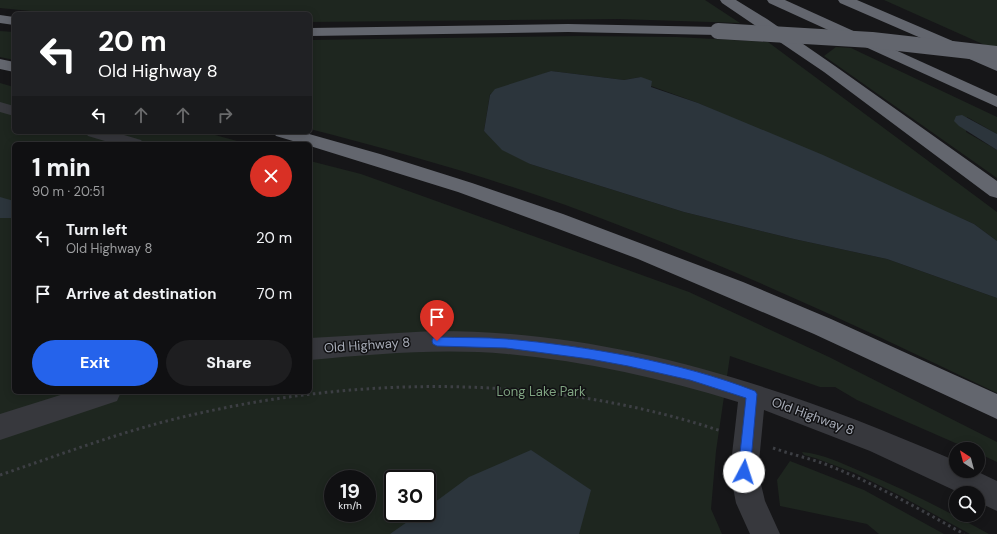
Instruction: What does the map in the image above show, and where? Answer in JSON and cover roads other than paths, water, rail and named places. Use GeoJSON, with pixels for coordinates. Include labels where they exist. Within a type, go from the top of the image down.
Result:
{"type":"FeatureCollection","features":[{"type":"Feature","properties":{"kind":"highway"},"geometry":{"type":"LineString","coordinates":[[727,0],[762,22],[838,75],[997,191]]}},
{"type":"Feature","properties":{"kind":"highway"},"geometry":{"type":"LineString","coordinates":[[774,0],[997,102]]}},
{"type":"Feature","properties":{"kind":"highway"},"geometry":{"type":"LineString","coordinates":[[845,0],[997,66]]}},
{"type":"Feature","properties":{"kind":"highway"},"geometry":{"type":"LineString","coordinates":[[866,0],[962,51]]}},
{"type":"Feature","properties":{"kind":"highway"},"geometry":{"type":"LineString","coordinates":[[0,19],[12,21]]}},
{"type":"Feature","properties":{"kind":"highway"},"geometry":{"type":"LineString","coordinates":[[312,32],[568,28],[718,31],[872,40],[997,54]]}},
{"type":"Feature","properties":{"kind":"highway"},"geometry":{"type":"LineString","coordinates":[[0,64],[12,67]]}},
{"type":"Feature","properties":{"kind":"highway"},"geometry":{"type":"LineString","coordinates":[[289,134],[392,164],[510,203],[644,252],[798,316],[997,407]]}},
{"type":"Feature","properties":{"kind":"street"},"geometry":{"type":"LineString","coordinates":[[0,107],[12,110]]}},
{"type":"Feature","properties":{"kind":"street"},"geometry":{"type":"LineString","coordinates":[[101,134],[128,142]]}},
{"type":"Feature","properties":{"kind":"street","name":"Old Highway 8"},"geometry":{"type":"LineString","coordinates":[[312,349],[407,341],[506,343],[578,352],[628,361],[690,375],[752,394],[844,426],[900,449],[997,496]]}},
{"type":"Feature","properties":{"kind":"street"},"geometry":{"type":"LineString","coordinates":[[0,427],[102,394]]}},
{"type":"Feature","properties":{"kind":"street"},"geometry":{"type":"LineString","coordinates":[[752,394],[744,472],[751,503],[765,534]]}},
{"type":"Feature","properties":{"kind":"park label","name":"Long Lake Park"},"geometry":{"type":"Point","coordinates":[541,391]}}]}
